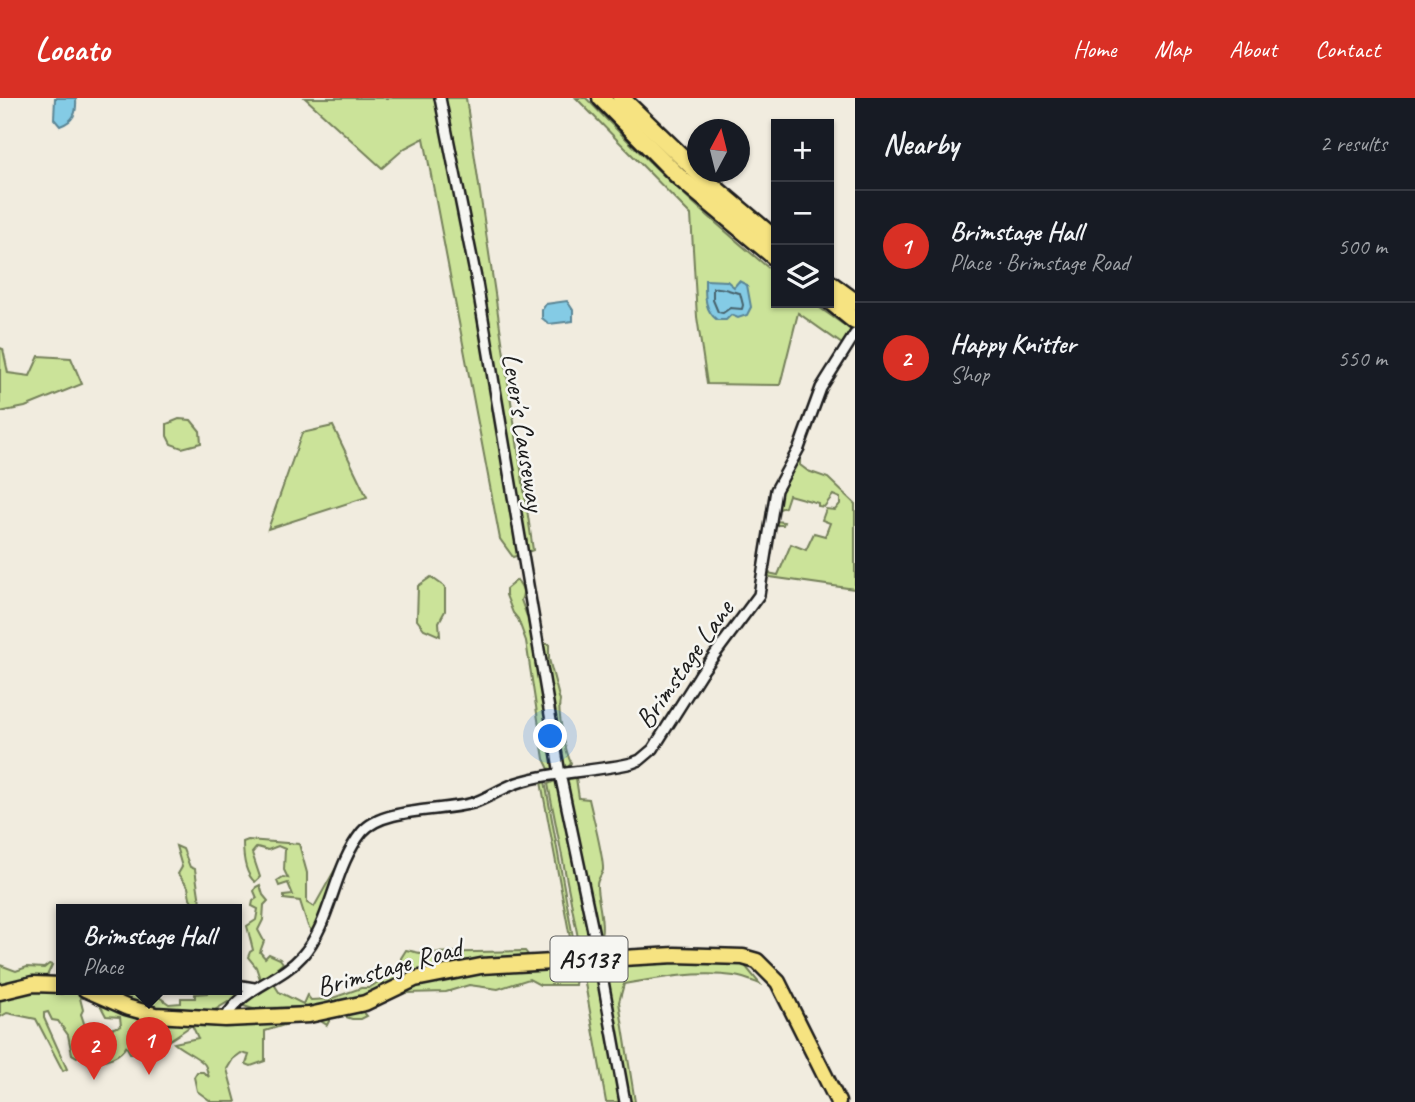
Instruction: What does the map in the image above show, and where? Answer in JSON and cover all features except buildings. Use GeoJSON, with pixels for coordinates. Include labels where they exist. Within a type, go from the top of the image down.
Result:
{"type":"FeatureCollection","features":[{"type":"Feature","properties":{"kind":"highway"},"geometry":{"type":"LineString","coordinates":[[601,98],[679,177],[771,254]]}},
{"type":"Feature","properties":{"kind":"highway"},"geometry":{"type":"LineString","coordinates":[[621,98],[710,184],[771,236]]}},
{"type":"Feature","properties":{"kind":"highway"},"geometry":{"type":"LineString","coordinates":[[834,287],[855,302]]}},
{"type":"Feature","properties":{"kind":"highway"},"geometry":{"type":"LineString","coordinates":[[834,305],[854,325]]}},
{"type":"Feature","properties":{"kind":"main road","name":"Brimstage Road"},"geometry":{"type":"LineString","coordinates":[[99,995],[126,1007],[155,1014],[225,1019],[309,1015],[365,1003],[415,979],[481,966],[701,955],[743,957],[757,961],[778,982],[838,1102]]}},
{"type":"Feature","properties":{"kind":"main road"},"geometry":{"type":"LineString","coordinates":[[0,992],[26,985],[56,984]]}},
{"type":"Feature","properties":{"kind":"street","name":"Lever's Causeway"},"geometry":{"type":"LineString","coordinates":[[440,98],[477,283],[560,774],[625,1102]]}},
{"type":"Feature","properties":{"kind":"street","name":"Brimstage Lane"},"geometry":{"type":"LineString","coordinates":[[225,1019],[232,1006],[254,988],[302,957],[320,926],[341,870],[364,830],[380,819],[473,803],[517,783],[632,764],[653,749],[701,673],[754,604],[762,583],[776,490],[799,448],[821,388],[854,325]]}},
{"type":"Feature","properties":{"kind":"street"},"geometry":{"type":"LineString","coordinates":[[242,986],[254,988]]}},
{"type":"Feature","properties":{"kind":"green space"},"geometry":{"type":"Polygon","coordinates":[[[305,98],[466,98],[533,550],[513,557],[500,539],[424,138],[405,148],[382,168],[305,98]]]}},
{"type":"Feature","properties":{"kind":"green space"},"geometry":{"type":"Polygon","coordinates":[[[576,98],[586,98],[678,189],[771,270],[771,308],[820,308],[851,330],[842,344],[798,313],[780,385],[707,384],[697,317],[691,215],[576,98]]]}},
{"type":"Feature","properties":{"kind":"green space"},"geometry":{"type":"Polygon","coordinates":[[[0,348],[3,349],[8,373],[30,376],[39,356],[71,358],[82,384],[25,407],[0,412],[0,348]]]}},
{"type":"Feature","properties":{"kind":"green space"},"geometry":{"type":"Polygon","coordinates":[[[179,419],[191,420],[200,431],[201,443],[182,448],[171,444],[167,436],[167,424],[179,419]]]}},
{"type":"Feature","properties":{"kind":"green space"},"geometry":{"type":"Polygon","coordinates":[[[333,426],[367,497],[268,529],[302,433],[333,426]]]}},
{"type":"Feature","properties":{"kind":"green space"},"geometry":{"type":"Polygon","coordinates":[[[800,454],[800,465],[828,478],[855,504],[855,589],[770,577],[766,573],[775,515],[776,521],[784,522],[783,525],[775,525],[767,568],[768,573],[778,575],[791,544],[806,550],[814,533],[825,536],[830,523],[822,520],[826,509],[835,510],[840,504],[840,498],[833,495],[824,507],[789,495],[785,507],[777,510],[781,489],[800,454]]]}},
{"type":"Feature","properties":{"kind":"green space"},"geometry":{"type":"Polygon","coordinates":[[[431,577],[445,587],[445,611],[439,622],[440,636],[424,629],[417,620],[418,586],[431,577]]]}},
{"type":"Feature","properties":{"kind":"green space"},"geometry":{"type":"Polygon","coordinates":[[[517,580],[523,590],[521,600],[528,619],[555,769],[549,769],[544,759],[526,641],[506,595],[506,589],[517,580]]]}},
{"type":"Feature","properties":{"kind":"green space"},"geometry":{"type":"Polygon","coordinates":[[[549,644],[549,659],[560,701],[562,732],[571,763],[565,772],[561,772],[540,645],[549,644]]]}},
{"type":"Feature","properties":{"kind":"green space"},"geometry":{"type":"Polygon","coordinates":[[[576,778],[579,798],[589,799],[603,864],[597,885],[601,934],[598,942],[591,947],[580,948],[548,784],[576,778]]]}},
{"type":"Feature","properties":{"kind":"green space"},"geometry":{"type":"Polygon","coordinates":[[[545,781],[574,943],[571,943],[541,782],[545,781]]]}},
{"type":"Feature","properties":{"kind":"green space"},"geometry":{"type":"Polygon","coordinates":[[[248,840],[299,844],[307,873],[307,903],[314,907],[347,848],[313,933],[300,901],[284,899],[284,896],[293,895],[288,883],[279,886],[277,881],[283,877],[288,878],[284,870],[285,849],[278,846],[268,850],[257,847],[252,853],[260,877],[255,882],[249,874],[244,858],[243,842],[248,840]]]}},
{"type":"Feature","properties":{"kind":"green space"},"geometry":{"type":"Polygon","coordinates":[[[176,846],[183,849],[190,867],[195,869],[200,904],[194,904],[188,887],[178,874],[182,867],[176,846]]]}},
{"type":"Feature","properties":{"kind":"green space"},"geometry":{"type":"Polygon","coordinates":[[[260,885],[268,901],[264,905],[263,920],[258,930],[264,941],[260,952],[265,958],[269,954],[283,963],[264,980],[260,979],[256,967],[248,957],[253,950],[247,926],[256,920],[258,909],[252,906],[257,898],[254,891],[260,885]]]}},
{"type":"Feature","properties":{"kind":"green space"},"geometry":{"type":"Polygon","coordinates":[[[406,950],[420,953],[525,951],[533,961],[577,968],[575,985],[540,985],[529,979],[498,989],[469,985],[446,992],[406,993],[409,979],[361,1009],[367,1016],[352,1019],[343,1016],[341,1007],[337,1006],[327,1025],[316,1018],[312,1007],[261,1008],[259,1011],[244,1006],[245,1002],[272,981],[279,992],[303,1004],[307,995],[311,1000],[330,999],[361,988],[369,988],[402,966],[401,958],[406,950]]]}},
{"type":"Feature","properties":{"kind":"green space"},"geometry":{"type":"Polygon","coordinates":[[[654,960],[742,962],[760,984],[737,977],[707,974],[624,984],[619,1002],[635,1102],[606,1102],[583,972],[594,966],[654,960]]]}},
{"type":"Feature","properties":{"kind":"green space"},"geometry":{"type":"Polygon","coordinates":[[[0,965],[16,971],[27,967],[44,968],[52,965],[46,978],[56,985],[56,995],[91,996],[80,998],[83,1010],[81,1014],[85,1026],[98,1032],[121,1026],[120,1017],[106,1016],[99,1003],[101,1001],[133,1012],[291,1023],[265,1031],[265,1061],[251,1066],[246,1064],[249,1055],[241,1053],[233,1059],[227,1069],[236,1102],[212,1102],[197,1091],[194,1077],[197,1072],[203,1072],[209,1077],[206,1066],[174,1043],[198,1038],[192,1025],[162,1045],[144,1052],[130,1053],[126,1046],[114,1057],[88,1063],[82,1052],[77,1057],[72,1054],[68,1035],[58,1021],[52,1020],[48,1012],[44,1013],[67,1069],[63,1071],[36,1019],[7,1013],[0,1017],[0,965]]]}},
{"type":"Feature","properties":{"kind":"green space"},"geometry":{"type":"Polygon","coordinates":[[[113,995],[159,995],[169,1004],[181,1003],[181,998],[195,998],[195,995],[239,995],[205,1013],[148,1010],[113,995]]]}},
{"type":"Feature","properties":{"kind":"water"},"geometry":{"type":"Polygon","coordinates":[[[55,98],[76,98],[74,116],[60,126],[54,119],[55,98]]]}},
{"type":"Feature","properties":{"kind":"water"},"geometry":{"type":"Polygon","coordinates":[[[705,280],[727,281],[734,287],[739,281],[747,285],[751,307],[747,315],[738,318],[731,315],[726,320],[717,320],[707,307],[705,280]]]}},
{"type":"Feature","properties":{"kind":"water"},"geometry":{"type":"Polygon","coordinates":[[[567,301],[573,310],[573,321],[549,324],[542,318],[542,310],[546,304],[567,301]]]}},
{"type":"Feature","properties":{"kind":"waterway"},"geometry":{"type":"LineString","coordinates":[[0,985],[16,981]]}},
{"type":"Feature","properties":{"kind":"place","name":"Brimstage Hall"},"geometry":{"type":"Point","coordinates":[149,1075]}},
{"type":"Feature","properties":{"kind":"place","name":"Happy Knitter"},"geometry":{"type":"Point","coordinates":[94,1080]}}]}
